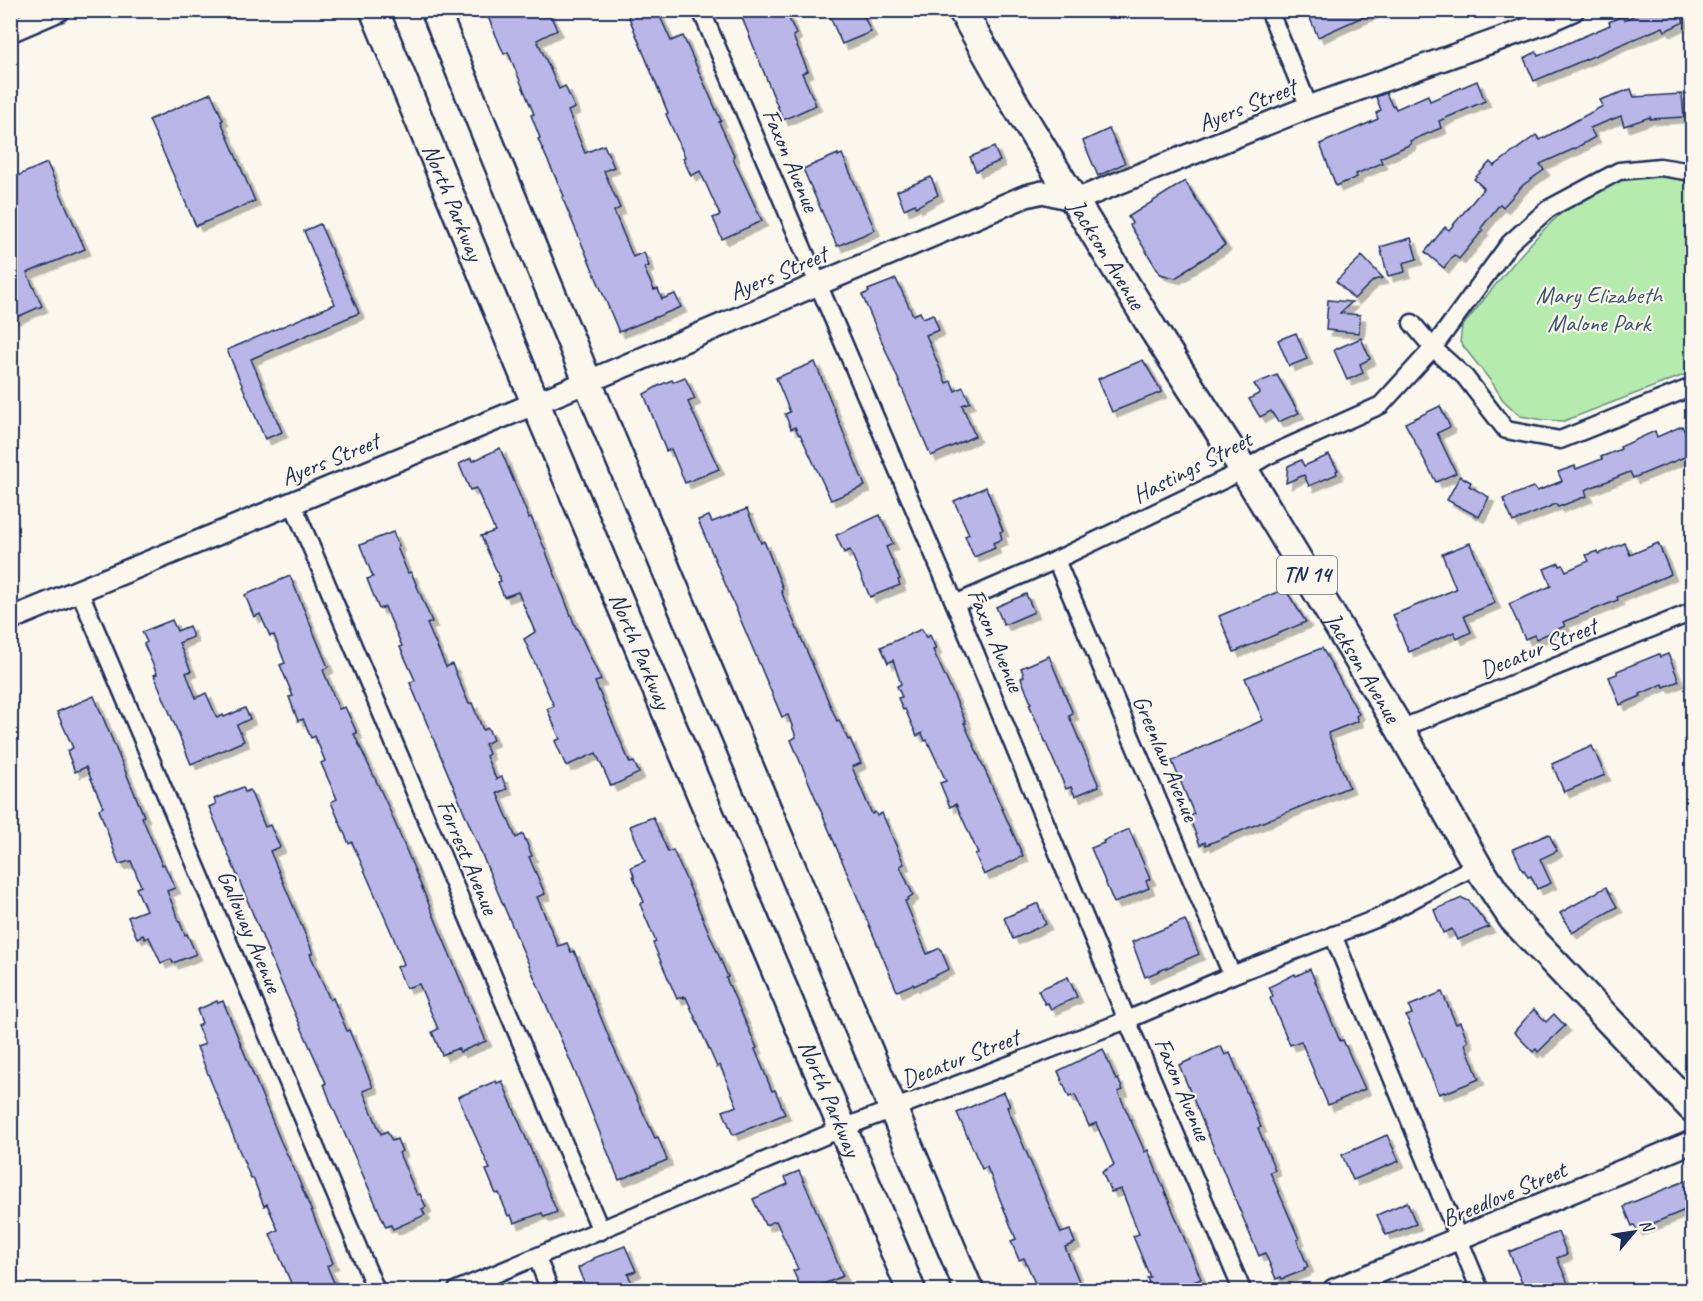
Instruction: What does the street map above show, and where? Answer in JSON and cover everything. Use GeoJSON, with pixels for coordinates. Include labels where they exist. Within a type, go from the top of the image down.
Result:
{"type":"FeatureCollection","features":[{"type":"Feature","properties":{"kind":"main road","name":"North Parkway"},"geometry":{"type":"LineString","coordinates":[[374,10],[535,402],[911,1290]]}},
{"type":"Feature","properties":{"kind":"main road"},"geometry":{"type":"LineString","coordinates":[[435,10],[587,382],[969,1290]]}},
{"type":"Feature","properties":{"kind":"main road","name":"Jackson Avenue"},"geometry":{"type":"LineString","coordinates":[[962,10],[1014,102],[1153,329],[1244,470],[1400,729],[1478,865],[1519,926],[1692,1108]]}},
{"type":"Feature","properties":{"kind":"street"},"geometry":{"type":"LineString","coordinates":[[10,31],[59,10]]}},
{"type":"Feature","properties":{"kind":"street","name":"Faxon Avenue"},"geometry":{"type":"LineString","coordinates":[[701,10],[955,604],[1242,1290]]}},
{"type":"Feature","properties":{"kind":"street"},"geometry":{"type":"LineString","coordinates":[[1269,10],[1310,107]]}},
{"type":"Feature","properties":{"kind":"street","name":"Ayers Street"},"geometry":{"type":"LineString","coordinates":[[10,619],[587,382],[1026,196],[1043,192],[1076,200],[1310,107],[1542,24],[1573,10]]}},
{"type":"Feature","properties":{"kind":"street","name":"Hastings Street"},"geometry":{"type":"LineString","coordinates":[[955,604],[1056,560],[1244,470],[1267,456],[1381,405],[1433,348],[1510,243],[1548,209],[1619,171],[1660,167],[1692,172]]}},
{"type":"Feature","properties":{"kind":"street"},"geometry":{"type":"LineString","coordinates":[[1412,323],[1433,348],[1465,377],[1506,430],[1560,440],[1692,387]]}},
{"type":"Feature","properties":{"kind":"street","name":"Forrest Avenue"},"geometry":{"type":"LineString","coordinates":[[292,502],[601,1232]]}},
{"type":"Feature","properties":{"kind":"street","name":"Greenlaw Avenue"},"geometry":{"type":"LineString","coordinates":[[1056,560],[1232,975]]}},
{"type":"Feature","properties":{"kind":"street","name":"Galloway Avenue"},"geometry":{"type":"LineString","coordinates":[[79,590],[376,1290]]}},
{"type":"Feature","properties":{"kind":"street","name":"Decatur Street"},"geometry":{"type":"LineString","coordinates":[[1400,729],[1692,612]]}},
{"type":"Feature","properties":{"kind":"street","name":"Decatur Street"},"geometry":{"type":"LineString","coordinates":[[457,1290],[601,1232],[843,1128],[1128,1020],[1232,975],[1378,918],[1478,865]]}},
{"type":"Feature","properties":{"kind":"street"},"geometry":{"type":"LineString","coordinates":[[1333,935],[1480,1290]]}},
{"type":"Feature","properties":{"kind":"street","name":"Breedlove Street"},"geometry":{"type":"LineString","coordinates":[[1334,1290],[1692,1142]]}},
{"type":"Feature","properties":{"kind":"street"},"geometry":{"type":"LineString","coordinates":[[537,1258],[550,1290]]}},
{"type":"Feature","properties":{"kind":"green space","name":"Mary Elizabeth Malone Park"},"geometry":{"type":"Polygon","coordinates":[[[1654,174],[1692,180],[1692,372],[1564,421],[1520,416],[1503,400],[1460,342],[1462,327],[1512,264],[1573,203],[1595,188],[1617,178],[1654,174]]]}},
{"type":"Feature","properties":{"kind":"building"},"geometry":{"type":"Polygon","coordinates":[[[485,10],[548,10],[557,30],[537,40],[559,89],[565,86],[575,108],[568,111],[585,153],[604,145],[614,167],[604,171],[620,208],[614,211],[633,257],[644,252],[649,266],[644,268],[654,290],[658,289],[662,299],[675,294],[681,307],[619,332],[562,197],[564,196],[538,139],[540,138],[531,115],[534,114],[508,52],[504,54],[485,10]]]}},
{"type":"Feature","properties":{"kind":"building"},"geometry":{"type":"Polygon","coordinates":[[[638,10],[646,10],[648,16],[658,12],[671,41],[683,36],[721,121],[719,122],[734,155],[734,161],[762,221],[722,239],[713,218],[720,215],[700,171],[691,176],[628,15],[638,10]]]}},
{"type":"Feature","properties":{"kind":"building"},"geometry":{"type":"Polygon","coordinates":[[[739,10],[785,10],[796,34],[793,36],[808,71],[802,73],[816,105],[783,120],[739,10]]]}},
{"type":"Feature","properties":{"kind":"building"},"geometry":{"type":"Polygon","coordinates":[[[827,10],[861,10],[871,32],[842,44],[827,10]]]}},
{"type":"Feature","properties":{"kind":"building"},"geometry":{"type":"Polygon","coordinates":[[[1320,10],[1378,10],[1318,37],[1309,16],[1320,10]]]}},
{"type":"Feature","properties":{"kind":"building"},"geometry":{"type":"Polygon","coordinates":[[[1646,10],[1679,10],[1684,22],[1665,31],[1663,27],[1534,81],[1524,58],[1536,52],[1538,56],[1610,25],[1609,22],[1622,16],[1624,20],[1646,10]]]}},
{"type":"Feature","properties":{"kind":"building"},"geometry":{"type":"Polygon","coordinates":[[[1477,81],[1485,101],[1439,121],[1441,128],[1410,141],[1411,144],[1380,158],[1382,163],[1336,186],[1320,144],[1378,119],[1376,113],[1381,110],[1376,97],[1386,93],[1392,106],[1394,105],[1396,109],[1428,95],[1430,101],[1477,81]]]}},
{"type":"Feature","properties":{"kind":"building"},"geometry":{"type":"Polygon","coordinates":[[[1631,89],[1634,97],[1682,94],[1684,117],[1650,119],[1650,117],[1624,126],[1621,116],[1590,128],[1595,137],[1540,164],[1544,170],[1523,185],[1503,207],[1500,204],[1481,228],[1483,230],[1459,259],[1454,255],[1444,268],[1425,252],[1445,227],[1449,230],[1484,188],[1474,179],[1490,162],[1494,166],[1536,135],[1540,140],[1603,106],[1600,100],[1631,89]]]}},
{"type":"Feature","properties":{"kind":"building"},"geometry":{"type":"Polygon","coordinates":[[[211,93],[255,201],[196,226],[149,120],[211,93]]]}},
{"type":"Feature","properties":{"kind":"building"},"geometry":{"type":"Polygon","coordinates":[[[1109,129],[1125,163],[1098,176],[1083,141],[1109,129]]]}},
{"type":"Feature","properties":{"kind":"building"},"geometry":{"type":"Polygon","coordinates":[[[994,147],[1000,161],[976,171],[970,157],[994,147]]]}},
{"type":"Feature","properties":{"kind":"building"},"geometry":{"type":"Polygon","coordinates":[[[838,154],[838,156],[842,154],[875,230],[837,246],[803,169],[838,154]]]}},
{"type":"Feature","properties":{"kind":"building"},"geometry":{"type":"Polygon","coordinates":[[[47,163],[85,249],[27,273],[42,306],[10,320],[10,179],[47,163]]]}},
{"type":"Feature","properties":{"kind":"building"},"geometry":{"type":"Polygon","coordinates":[[[931,177],[938,195],[916,207],[915,204],[904,209],[897,191],[931,177]]]}},
{"type":"Feature","properties":{"kind":"building"},"geometry":{"type":"Polygon","coordinates":[[[1185,181],[1225,245],[1175,278],[1160,274],[1130,225],[1132,223],[1128,217],[1185,181]]]}},
{"type":"Feature","properties":{"kind":"building"},"geometry":{"type":"Polygon","coordinates":[[[320,224],[359,313],[251,359],[282,432],[265,439],[227,350],[335,304],[304,231],[320,224]]]}},
{"type":"Feature","properties":{"kind":"building"},"geometry":{"type":"Polygon","coordinates":[[[1411,238],[1417,259],[1403,263],[1405,272],[1388,276],[1380,247],[1411,238]]]}},
{"type":"Feature","properties":{"kind":"building"},"geometry":{"type":"Polygon","coordinates":[[[1362,256],[1383,278],[1374,280],[1354,299],[1336,281],[1362,256]]]}},
{"type":"Feature","properties":{"kind":"building"},"geometry":{"type":"Polygon","coordinates":[[[896,279],[913,315],[920,312],[923,318],[933,314],[939,330],[926,335],[946,383],[951,381],[955,391],[963,387],[970,402],[962,405],[975,436],[931,456],[862,295],[869,292],[868,290],[896,279]]]}},
{"type":"Feature","properties":{"kind":"building"},"geometry":{"type":"Polygon","coordinates":[[[1328,300],[1352,302],[1340,313],[1360,315],[1359,333],[1326,330],[1328,300]]]}},
{"type":"Feature","properties":{"kind":"building"},"geometry":{"type":"Polygon","coordinates":[[[1296,333],[1307,359],[1289,366],[1278,340],[1296,333]]]}},
{"type":"Feature","properties":{"kind":"building"},"geometry":{"type":"Polygon","coordinates":[[[1361,338],[1370,359],[1360,364],[1363,373],[1347,380],[1334,350],[1361,338]]]}},
{"type":"Feature","properties":{"kind":"building"},"geometry":{"type":"Polygon","coordinates":[[[1143,360],[1162,392],[1112,412],[1098,379],[1143,360]]]}},
{"type":"Feature","properties":{"kind":"building"},"geometry":{"type":"Polygon","coordinates":[[[815,362],[865,486],[831,500],[800,434],[795,427],[791,429],[785,414],[790,412],[776,378],[815,362]]]}},
{"type":"Feature","properties":{"kind":"building"},"geometry":{"type":"Polygon","coordinates":[[[1277,375],[1299,413],[1278,422],[1271,411],[1260,417],[1249,399],[1260,393],[1254,384],[1277,375]]]}},
{"type":"Feature","properties":{"kind":"building"},"geometry":{"type":"Polygon","coordinates":[[[685,377],[695,399],[688,402],[719,469],[685,483],[671,449],[666,451],[644,394],[672,380],[673,382],[685,377]]]}},
{"type":"Feature","properties":{"kind":"building"},"geometry":{"type":"Polygon","coordinates":[[[1440,406],[1450,427],[1437,433],[1456,473],[1436,482],[1405,423],[1440,406]]]}},
{"type":"Feature","properties":{"kind":"building"},"geometry":{"type":"Polygon","coordinates":[[[1682,426],[1688,439],[1692,437],[1692,454],[1633,478],[1630,472],[1585,490],[1587,496],[1558,507],[1556,504],[1513,522],[1503,499],[1533,487],[1537,491],[1562,481],[1558,472],[1575,466],[1576,469],[1602,459],[1601,457],[1655,431],[1657,437],[1682,426]]]}},
{"type":"Feature","properties":{"kind":"building"},"geometry":{"type":"Polygon","coordinates":[[[500,448],[546,552],[576,628],[601,680],[595,682],[630,763],[634,762],[639,773],[611,786],[596,753],[566,766],[555,741],[560,739],[547,709],[554,706],[524,639],[535,632],[518,592],[504,597],[498,582],[501,581],[481,536],[495,531],[476,488],[470,490],[459,464],[471,458],[473,461],[500,448]]]}},
{"type":"Feature","properties":{"kind":"building"},"geometry":{"type":"Polygon","coordinates":[[[1329,455],[1338,470],[1337,474],[1309,486],[1304,475],[1286,483],[1288,466],[1301,460],[1304,466],[1329,455]]]}},
{"type":"Feature","properties":{"kind":"building"},"geometry":{"type":"Polygon","coordinates":[[[1460,476],[1471,482],[1469,486],[1489,497],[1479,517],[1447,500],[1460,476]]]}},
{"type":"Feature","properties":{"kind":"building"},"geometry":{"type":"Polygon","coordinates":[[[986,487],[1003,531],[1000,532],[1002,539],[993,543],[995,548],[974,557],[965,536],[969,534],[954,501],[986,487]]]}},
{"type":"Feature","properties":{"kind":"building"},"geometry":{"type":"Polygon","coordinates":[[[747,509],[761,543],[764,541],[783,589],[781,590],[785,601],[837,721],[839,720],[848,740],[850,739],[861,763],[852,767],[872,814],[875,812],[877,816],[882,813],[904,864],[900,866],[913,895],[905,901],[927,954],[940,948],[949,969],[914,986],[913,984],[897,991],[791,740],[796,737],[788,715],[782,717],[698,520],[709,516],[712,522],[747,509]]]}},
{"type":"Feature","properties":{"kind":"building"},"geometry":{"type":"Polygon","coordinates":[[[880,515],[893,544],[886,547],[900,579],[898,580],[900,585],[870,597],[850,550],[844,553],[836,535],[880,515]]]}},
{"type":"Feature","properties":{"kind":"building"},"geometry":{"type":"Polygon","coordinates":[[[393,532],[408,573],[411,572],[432,622],[427,624],[446,667],[452,664],[483,730],[488,728],[493,740],[485,744],[489,754],[486,756],[496,779],[502,777],[507,789],[497,793],[516,838],[523,834],[532,856],[529,857],[545,894],[537,897],[558,946],[567,943],[571,952],[574,951],[610,1040],[667,1160],[619,1180],[410,683],[415,680],[400,647],[402,646],[385,607],[379,609],[367,579],[373,577],[360,545],[393,532]]]}},
{"type":"Feature","properties":{"kind":"building"},"geometry":{"type":"Polygon","coordinates":[[[1470,543],[1495,603],[1464,616],[1471,632],[1457,639],[1454,632],[1409,652],[1393,615],[1456,589],[1442,554],[1470,543]]]}},
{"type":"Feature","properties":{"kind":"building"},"geometry":{"type":"Polygon","coordinates":[[[1625,543],[1630,555],[1658,543],[1671,574],[1617,597],[1618,600],[1563,622],[1565,626],[1536,639],[1534,635],[1525,639],[1509,604],[1551,586],[1544,569],[1559,563],[1566,571],[1589,561],[1586,555],[1598,551],[1599,554],[1625,543]]]}},
{"type":"Feature","properties":{"kind":"building"},"geometry":{"type":"Polygon","coordinates":[[[290,576],[328,667],[323,670],[339,709],[345,707],[357,733],[354,734],[387,804],[486,1041],[460,1052],[458,1048],[442,1055],[432,1032],[438,1029],[419,984],[406,988],[397,967],[404,964],[392,934],[352,842],[349,844],[331,802],[337,799],[321,763],[325,761],[315,736],[311,738],[303,719],[298,721],[289,697],[293,696],[280,665],[285,663],[274,635],[270,636],[260,614],[254,617],[245,595],[290,576]]]}},
{"type":"Feature","properties":{"kind":"building"},"geometry":{"type":"Polygon","coordinates":[[[1285,589],[1306,622],[1234,652],[1219,616],[1285,589]]]}},
{"type":"Feature","properties":{"kind":"building"},"geometry":{"type":"Polygon","coordinates":[[[1026,594],[1034,612],[1004,625],[996,607],[1026,594]]]}},
{"type":"Feature","properties":{"kind":"building"},"geometry":{"type":"Polygon","coordinates":[[[172,620],[177,631],[189,626],[193,637],[179,643],[191,671],[186,673],[196,698],[206,693],[217,718],[245,708],[250,719],[237,725],[244,741],[191,764],[154,675],[157,674],[144,644],[147,642],[142,632],[172,620]]]}},
{"type":"Feature","properties":{"kind":"building"},"geometry":{"type":"Polygon","coordinates":[[[922,629],[926,638],[930,635],[936,649],[933,650],[1023,856],[984,875],[975,854],[978,853],[956,804],[950,807],[940,783],[946,781],[927,740],[925,741],[922,733],[917,736],[905,709],[903,710],[898,698],[902,697],[897,686],[901,684],[893,660],[888,663],[881,647],[922,629]]]}},
{"type":"Feature","properties":{"kind":"building"},"geometry":{"type":"Polygon","coordinates":[[[1322,648],[1359,714],[1356,716],[1358,721],[1328,733],[1349,787],[1206,845],[1205,842],[1200,845],[1189,817],[1194,814],[1172,761],[1263,720],[1245,678],[1322,648]]]}},
{"type":"Feature","properties":{"kind":"building"},"geometry":{"type":"Polygon","coordinates":[[[1659,654],[1660,657],[1668,654],[1679,681],[1664,687],[1663,684],[1620,705],[1609,677],[1617,674],[1617,671],[1659,654]]]}},
{"type":"Feature","properties":{"kind":"building"},"geometry":{"type":"Polygon","coordinates":[[[1049,656],[1073,714],[1069,716],[1099,786],[1075,796],[1071,787],[1066,789],[1029,704],[1031,703],[1021,678],[1024,676],[1021,668],[1049,656]]]}},
{"type":"Feature","properties":{"kind":"building"},"geometry":{"type":"Polygon","coordinates":[[[94,696],[162,865],[164,864],[175,888],[167,891],[185,935],[187,934],[196,954],[173,963],[171,959],[161,963],[149,937],[145,939],[143,935],[137,938],[128,917],[146,910],[136,888],[141,886],[131,861],[119,864],[99,809],[103,807],[86,767],[75,772],[67,751],[73,748],[57,712],[94,696]]]}},
{"type":"Feature","properties":{"kind":"building"},"geometry":{"type":"Polygon","coordinates":[[[1592,746],[1605,775],[1564,792],[1552,764],[1592,746]]]}},
{"type":"Feature","properties":{"kind":"building"},"geometry":{"type":"Polygon","coordinates":[[[243,787],[245,792],[250,790],[265,827],[270,825],[280,847],[270,851],[330,1000],[333,998],[347,1031],[349,1030],[373,1087],[363,1091],[381,1134],[387,1131],[392,1141],[397,1139],[402,1151],[399,1153],[417,1195],[420,1194],[426,1207],[422,1209],[425,1215],[393,1229],[391,1225],[386,1227],[331,1103],[324,1084],[326,1083],[280,980],[209,807],[216,804],[214,799],[243,787]]]}},
{"type":"Feature","properties":{"kind":"building"},"geometry":{"type":"Polygon","coordinates":[[[653,817],[668,852],[673,850],[728,977],[726,978],[757,1048],[755,1049],[772,1091],[775,1090],[785,1114],[733,1135],[723,1111],[737,1106],[720,1065],[717,1067],[686,997],[677,999],[653,943],[656,942],[640,904],[644,902],[631,867],[645,861],[630,826],[653,817]]]}},
{"type":"Feature","properties":{"kind":"building"},"geometry":{"type":"Polygon","coordinates":[[[1129,829],[1150,879],[1146,881],[1149,888],[1114,903],[1091,848],[1129,829]]]}},
{"type":"Feature","properties":{"kind":"building"},"geometry":{"type":"Polygon","coordinates":[[[1549,834],[1557,851],[1540,859],[1551,883],[1537,889],[1531,876],[1528,877],[1523,871],[1513,849],[1549,834]]]}},
{"type":"Feature","properties":{"kind":"building"},"geometry":{"type":"Polygon","coordinates":[[[1606,887],[1617,907],[1572,933],[1560,913],[1606,887]]]}},
{"type":"Feature","properties":{"kind":"building"},"geometry":{"type":"Polygon","coordinates":[[[1462,898],[1469,901],[1489,927],[1457,940],[1452,929],[1443,933],[1434,910],[1462,898]]]}},
{"type":"Feature","properties":{"kind":"building"},"geometry":{"type":"Polygon","coordinates":[[[1036,904],[1046,924],[1013,939],[1004,918],[1036,904]]]}},
{"type":"Feature","properties":{"kind":"building"},"geometry":{"type":"Polygon","coordinates":[[[1185,920],[1199,954],[1145,977],[1132,942],[1185,920]]]}},
{"type":"Feature","properties":{"kind":"building"},"geometry":{"type":"Polygon","coordinates":[[[1310,969],[1340,1041],[1343,1040],[1365,1089],[1328,1105],[1301,1041],[1290,1045],[1270,998],[1273,996],[1269,987],[1310,969]]]}},
{"type":"Feature","properties":{"kind":"building"},"geometry":{"type":"Polygon","coordinates":[[[1068,977],[1077,997],[1051,1009],[1048,1003],[1045,1004],[1038,990],[1068,977]]]}},
{"type":"Feature","properties":{"kind":"building"},"geometry":{"type":"Polygon","coordinates":[[[1442,992],[1456,1024],[1460,1022],[1468,1041],[1465,1044],[1479,1079],[1439,1094],[1406,1016],[1412,1014],[1409,1006],[1442,992]]]}},
{"type":"Feature","properties":{"kind":"building"},"geometry":{"type":"Polygon","coordinates":[[[217,1001],[218,1003],[223,1001],[295,1171],[333,1263],[327,1266],[337,1290],[294,1290],[270,1234],[278,1230],[267,1204],[264,1206],[253,1178],[251,1179],[197,1047],[205,1044],[197,1026],[202,1023],[197,1010],[217,1001]]]}},
{"type":"Feature","properties":{"kind":"building"},"geometry":{"type":"Polygon","coordinates":[[[1534,1009],[1546,1022],[1554,1014],[1565,1026],[1538,1052],[1536,1049],[1533,1052],[1514,1032],[1534,1009]]]}},
{"type":"Feature","properties":{"kind":"building"},"geometry":{"type":"Polygon","coordinates":[[[1221,1046],[1225,1055],[1230,1053],[1261,1127],[1258,1128],[1275,1170],[1270,1172],[1299,1239],[1297,1240],[1308,1267],[1282,1279],[1281,1277],[1276,1279],[1265,1253],[1259,1256],[1179,1065],[1221,1046]]]}},
{"type":"Feature","properties":{"kind":"building"},"geometry":{"type":"Polygon","coordinates":[[[1103,1049],[1116,1080],[1118,1079],[1123,1090],[1118,1092],[1145,1152],[1148,1150],[1201,1279],[1174,1290],[1152,1290],[1147,1278],[1150,1277],[1133,1236],[1139,1234],[1121,1189],[1111,1192],[1102,1172],[1114,1165],[1096,1123],[1089,1126],[1075,1095],[1069,1097],[1058,1071],[1103,1049]]]}},
{"type":"Feature","properties":{"kind":"building"},"geometry":{"type":"Polygon","coordinates":[[[496,1081],[497,1083],[502,1081],[557,1212],[544,1217],[542,1213],[514,1223],[511,1215],[508,1216],[499,1193],[496,1194],[486,1170],[490,1169],[458,1097],[496,1081]]]}},
{"type":"Feature","properties":{"kind":"building"},"geometry":{"type":"Polygon","coordinates":[[[1004,1092],[1010,1106],[1007,1107],[1061,1233],[1070,1230],[1075,1243],[1065,1247],[1081,1286],[1070,1290],[1038,1290],[1024,1258],[1019,1260],[1011,1241],[1016,1239],[987,1167],[982,1169],[957,1113],[1004,1092]]]}},
{"type":"Feature","properties":{"kind":"building"},"geometry":{"type":"Polygon","coordinates":[[[1387,1135],[1399,1161],[1353,1180],[1342,1155],[1387,1135]]]}},
{"type":"Feature","properties":{"kind":"building"},"geometry":{"type":"Polygon","coordinates":[[[799,1171],[843,1276],[809,1290],[802,1290],[793,1271],[798,1269],[776,1221],[765,1225],[753,1199],[788,1184],[785,1177],[799,1171]]]}},
{"type":"Feature","properties":{"kind":"building"},"geometry":{"type":"Polygon","coordinates":[[[1692,1178],[1692,1222],[1683,1211],[1637,1230],[1634,1225],[1632,1226],[1624,1207],[1626,1205],[1692,1178]]]}},
{"type":"Feature","properties":{"kind":"building"},"geometry":{"type":"Polygon","coordinates":[[[1407,1202],[1416,1224],[1386,1235],[1377,1215],[1407,1202]]]}},
{"type":"Feature","properties":{"kind":"building"},"geometry":{"type":"Polygon","coordinates":[[[1558,1232],[1567,1254],[1557,1258],[1571,1290],[1525,1290],[1509,1252],[1558,1232]]]}},
{"type":"Feature","properties":{"kind":"building"},"geometry":{"type":"Polygon","coordinates":[[[625,1246],[636,1271],[628,1274],[635,1290],[595,1290],[594,1287],[587,1290],[578,1268],[594,1258],[625,1246]]]}}]}
